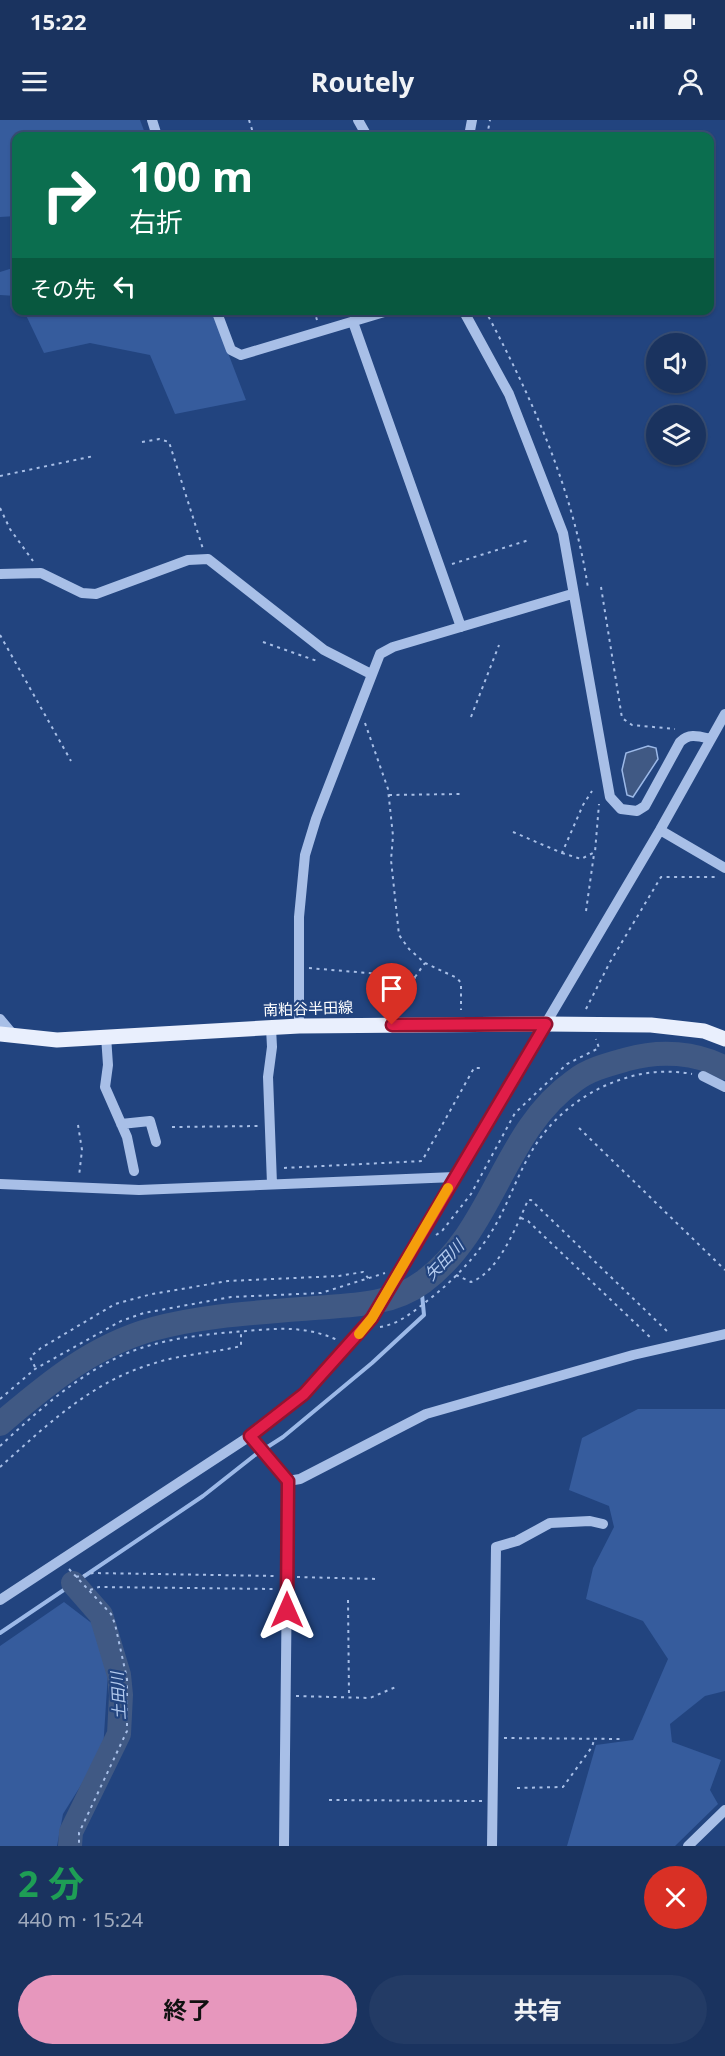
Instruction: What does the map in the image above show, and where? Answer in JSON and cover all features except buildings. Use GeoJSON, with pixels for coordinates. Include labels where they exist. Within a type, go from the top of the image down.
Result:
{"type":"FeatureCollection","features":[{"type":"Feature","properties":{"kind":"main road","name":"南粕谷半田線"},"geometry":{"type":"LineString","coordinates":[[7,1036],[57,1040],[299,1026],[592,1024],[651,1025],[704,1031],[725,1039]]}},
{"type":"Feature","properties":{"kind":"street"},"geometry":{"type":"LineString","coordinates":[[218,315],[231,350],[241,355],[375,315]]}},
{"type":"Feature","properties":{"kind":"street"},"geometry":{"type":"LineString","coordinates":[[466,315],[509,394],[563,533],[572,594],[610,797],[621,809],[637,811],[645,806],[680,742],[687,736],[711,739]]}},
{"type":"Feature","properties":{"kind":"street"},"geometry":{"type":"LineString","coordinates":[[353,322],[461,627]]}},
{"type":"Feature","properties":{"kind":"street"},"geometry":{"type":"LineString","coordinates":[[0,574],[37,573],[82,593],[96,594],[188,560],[208,559],[324,650],[371,674]]}},
{"type":"Feature","properties":{"kind":"street"},"geometry":{"type":"LineString","coordinates":[[299,1026],[298,917],[305,855],[380,654],[393,647],[572,594]]}},
{"type":"Feature","properties":{"kind":"street"},"geometry":{"type":"LineString","coordinates":[[0,1600],[250,1436],[304,1394],[369,1322],[660,830],[725,714]]}},
{"type":"Feature","properties":{"kind":"street"},"geometry":{"type":"LineString","coordinates":[[660,830],[725,868]]}},
{"type":"Feature","properties":{"kind":"street"},"geometry":{"type":"LineString","coordinates":[[0,1019],[7,1036]]}},
{"type":"Feature","properties":{"kind":"street"},"geometry":{"type":"LineString","coordinates":[[271,1028],[269,1126],[272,1184]]}},
{"type":"Feature","properties":{"kind":"street"},"geometry":{"type":"LineString","coordinates":[[106,1036],[108,1065],[105,1087],[127,1137],[134,1171]]}},
{"type":"Feature","properties":{"kind":"street"},"geometry":{"type":"LineString","coordinates":[[703,1076],[725,1088]]}},
{"type":"Feature","properties":{"kind":"street"},"geometry":{"type":"LineString","coordinates":[[121,1124],[151,1117],[156,1142]]}},
{"type":"Feature","properties":{"kind":"street"},"geometry":{"type":"LineString","coordinates":[[0,1184],[139,1190],[454,1177]]}},
{"type":"Feature","properties":{"kind":"street"},"geometry":{"type":"LineString","coordinates":[[288,1481],[300,1479],[426,1414],[657,1350],[725,1334]]}},
{"type":"Feature","properties":{"kind":"street"},"geometry":{"type":"LineString","coordinates":[[250,1436],[288,1481],[284,1846]]}},
{"type":"Feature","properties":{"kind":"street"},"geometry":{"type":"LineString","coordinates":[[492,1846],[496,1547],[517,1541],[550,1522],[591,1521],[603,1524]]}},
{"type":"Feature","properties":{"kind":"street"},"geometry":{"type":"LineString","coordinates":[[688,1846],[725,1810]]}},
{"type":"Feature","properties":{"kind":"path"},"geometry":{"type":"LineString","coordinates":[[488,315],[519,375],[573,510],[588,588]]}},
{"type":"Feature","properties":{"kind":"path"},"geometry":{"type":"LineString","coordinates":[[142,442],[159,439],[169,442],[208,559]]}},
{"type":"Feature","properties":{"kind":"path"},"geometry":{"type":"LineString","coordinates":[[0,476],[94,456]]}},
{"type":"Feature","properties":{"kind":"path"},"geometry":{"type":"LineString","coordinates":[[0,508],[10,529],[37,567],[37,573]]}},
{"type":"Feature","properties":{"kind":"path"},"geometry":{"type":"LineString","coordinates":[[441,569],[469,557],[529,540]]}},
{"type":"Feature","properties":{"kind":"path"},"geometry":{"type":"LineString","coordinates":[[601,587],[622,718],[632,725],[674,729],[687,736]]}},
{"type":"Feature","properties":{"kind":"path"},"geometry":{"type":"LineString","coordinates":[[0,635],[71,761]]}},
{"type":"Feature","properties":{"kind":"path"},"geometry":{"type":"LineString","coordinates":[[263,642],[323,663]]}},
{"type":"Feature","properties":{"kind":"path"},"geometry":{"type":"LineString","coordinates":[[471,717],[499,645]]}},
{"type":"Feature","properties":{"kind":"path"},"geometry":{"type":"LineString","coordinates":[[358,710],[369,730],[388,795],[399,935],[409,949],[425,963],[453,975],[461,983],[461,1024]]}},
{"type":"Feature","properties":{"kind":"path"},"geometry":{"type":"LineString","coordinates":[[562,853],[583,804],[592,791]]}},
{"type":"Feature","properties":{"kind":"path"},"geometry":{"type":"LineString","coordinates":[[388,795],[461,794]]}},
{"type":"Feature","properties":{"kind":"path"},"geometry":{"type":"LineString","coordinates":[[586,911],[595,852],[599,803]]}},
{"type":"Feature","properties":{"kind":"path"},"geometry":{"type":"LineString","coordinates":[[513,832],[581,859],[595,852]]}},
{"type":"Feature","properties":{"kind":"path"},"geometry":{"type":"LineString","coordinates":[[575,1024],[588,1008],[610,962],[661,877],[725,878]]}},
{"type":"Feature","properties":{"kind":"path"},"geometry":{"type":"LineString","coordinates":[[413,999],[415,977],[425,963]]}},
{"type":"Feature","properties":{"kind":"path"},"geometry":{"type":"LineString","coordinates":[[298,964],[307,967],[415,977]]}},
{"type":"Feature","properties":{"kind":"path"},"geometry":{"type":"LineString","coordinates":[[422,1233],[434,1236],[442,1231],[471,1194],[515,1113],[567,1064],[599,1048],[592,1024]]}},
{"type":"Feature","properties":{"kind":"path"},"geometry":{"type":"LineString","coordinates":[[272,1168],[422,1161],[474,1068],[484,1068]]}},
{"type":"Feature","properties":{"kind":"path"},"geometry":{"type":"LineString","coordinates":[[369,1322],[383,1327],[405,1318],[456,1275],[494,1228],[534,1147],[565,1111],[590,1093],[643,1074],[668,1071],[703,1076]]}},
{"type":"Feature","properties":{"kind":"path"},"geometry":{"type":"LineString","coordinates":[[78,1125],[82,1150],[78,1187]]}},
{"type":"Feature","properties":{"kind":"path"},"geometry":{"type":"LineString","coordinates":[[172,1127],[269,1126]]}},
{"type":"Feature","properties":{"kind":"path"},"geometry":{"type":"LineString","coordinates":[[579,1128],[725,1270]]}},
{"type":"Feature","properties":{"kind":"path"},"geometry":{"type":"LineString","coordinates":[[456,1275],[471,1282],[482,1276],[505,1247],[528,1200],[536,1203],[671,1335],[677,1345]]}},
{"type":"Feature","properties":{"kind":"path"},"geometry":{"type":"LineString","coordinates":[[521,1218],[528,1221],[644,1329],[657,1350]]}},
{"type":"Feature","properties":{"kind":"path"},"geometry":{"type":"LineString","coordinates":[[0,1399],[35,1369],[122,1321],[144,1313],[231,1297],[321,1293],[392,1271],[397,1277]]}},
{"type":"Feature","properties":{"kind":"path"},"geometry":{"type":"LineString","coordinates":[[35,1369],[30,1357],[41,1348],[127,1300],[249,1279],[339,1276],[363,1272],[369,1279]]}},
{"type":"Feature","properties":{"kind":"path"},"geometry":{"type":"LineString","coordinates":[[0,1446],[68,1388],[126,1354],[192,1337],[286,1328],[310,1330],[349,1346]]}},
{"type":"Feature","properties":{"kind":"path"},"geometry":{"type":"LineString","coordinates":[[0,1467],[58,1414],[93,1391],[126,1373],[153,1363],[241,1346],[241,1331]]}},
{"type":"Feature","properties":{"kind":"path"},"geometry":{"type":"LineString","coordinates":[[61,1560],[111,1614],[116,1624],[127,1678],[129,1711],[125,1740],[79,1833],[79,1846]]}},
{"type":"Feature","properties":{"kind":"path"},"geometry":{"type":"LineString","coordinates":[[76,1577],[93,1573],[377,1579]]}},
{"type":"Feature","properties":{"kind":"path"},"geometry":{"type":"LineString","coordinates":[[90,1590],[99,1587],[287,1589]]}},
{"type":"Feature","properties":{"kind":"path"},"geometry":{"type":"LineString","coordinates":[[348,1600],[349,1697]]}},
{"type":"Feature","properties":{"kind":"path"},"geometry":{"type":"LineString","coordinates":[[286,1695],[370,1698],[398,1686]]}},
{"type":"Feature","properties":{"kind":"path"},"geometry":{"type":"LineString","coordinates":[[494,1738],[624,1739]]}},
{"type":"Feature","properties":{"kind":"path"},"geometry":{"type":"LineString","coordinates":[[517,1788],[563,1787],[592,1747],[594,1739]]}},
{"type":"Feature","properties":{"kind":"path"},"geometry":{"type":"LineString","coordinates":[[329,1800],[493,1801]]}},
{"type":"Feature","properties":{"kind":"shaded area"},"geometry":{"type":"Polygon","coordinates":[[[0,120],[140,120],[144,132],[12,132],[12,216],[0,217],[0,120]]]}},
{"type":"Feature","properties":{"kind":"shaded area"},"geometry":{"type":"Polygon","coordinates":[[[12,268],[12,296],[0,295],[0,272],[12,268]]]}},
{"type":"Feature","properties":{"kind":"shaded area"},"geometry":{"type":"Polygon","coordinates":[[[26,315],[214,315],[246,400],[175,414],[150,355],[90,343],[44,353],[26,315]]]}},
{"type":"Feature","properties":{"kind":"shaded area"},"geometry":{"type":"Polygon","coordinates":[[[648,746],[656,748],[658,759],[633,797],[627,795],[622,770],[626,753],[648,746]]]}},
{"type":"Feature","properties":{"kind":"shaded area"},"geometry":{"type":"Polygon","coordinates":[[[638,1409],[725,1409],[725,1691],[705,1696],[670,1724],[672,1742],[721,1760],[710,1790],[718,1804],[675,1846],[567,1846],[596,1745],[633,1740],[668,1659],[643,1621],[586,1599],[593,1568],[614,1527],[609,1506],[569,1490],[582,1438],[638,1409]]]}},
{"type":"Feature","properties":{"kind":"shaded area"},"geometry":{"type":"Polygon","coordinates":[[[64,1602],[98,1628],[108,1673],[103,1750],[63,1814],[57,1846],[0,1846],[0,1646],[64,1602]]]}},
{"type":"Feature","properties":{"kind":"waterway","name":"矢田川"},"geometry":{"type":"LineString","coordinates":[[0,1424],[71,1368],[110,1345],[131,1336],[189,1321],[364,1304],[395,1297],[423,1282],[447,1260],[467,1235],[530,1126],[550,1102],[574,1081],[607,1065],[653,1054],[690,1056],[725,1068]]}},
{"type":"Feature","properties":{"kind":"waterway"},"geometry":{"type":"LineString","coordinates":[[0,1633],[203,1496],[255,1455],[283,1437],[372,1363],[424,1315],[421,1284]]}},
{"type":"Feature","properties":{"kind":"waterway","name":"矢田川"},"geometry":{"type":"LineString","coordinates":[[0,1417],[5,1420]]}},
{"type":"Feature","properties":{"kind":"waterway","name":"土田川"},"geometry":{"type":"LineString","coordinates":[[70,1846],[71,1832],[119,1734],[121,1695],[119,1675],[101,1615],[73,1583]]}},
{"type":"Feature","properties":{"kind":"slow traffic"},"geometry":{"type":"LineString","coordinates":[[359,1334],[372,1318],[448,1188]]}},
{"type":"Feature","properties":{"kind":"route"},"geometry":{"type":"LineString","coordinates":[[287,1610],[288,1481],[250,1436],[304,1394],[372,1318],[546,1024],[392,1025]]}}]}
